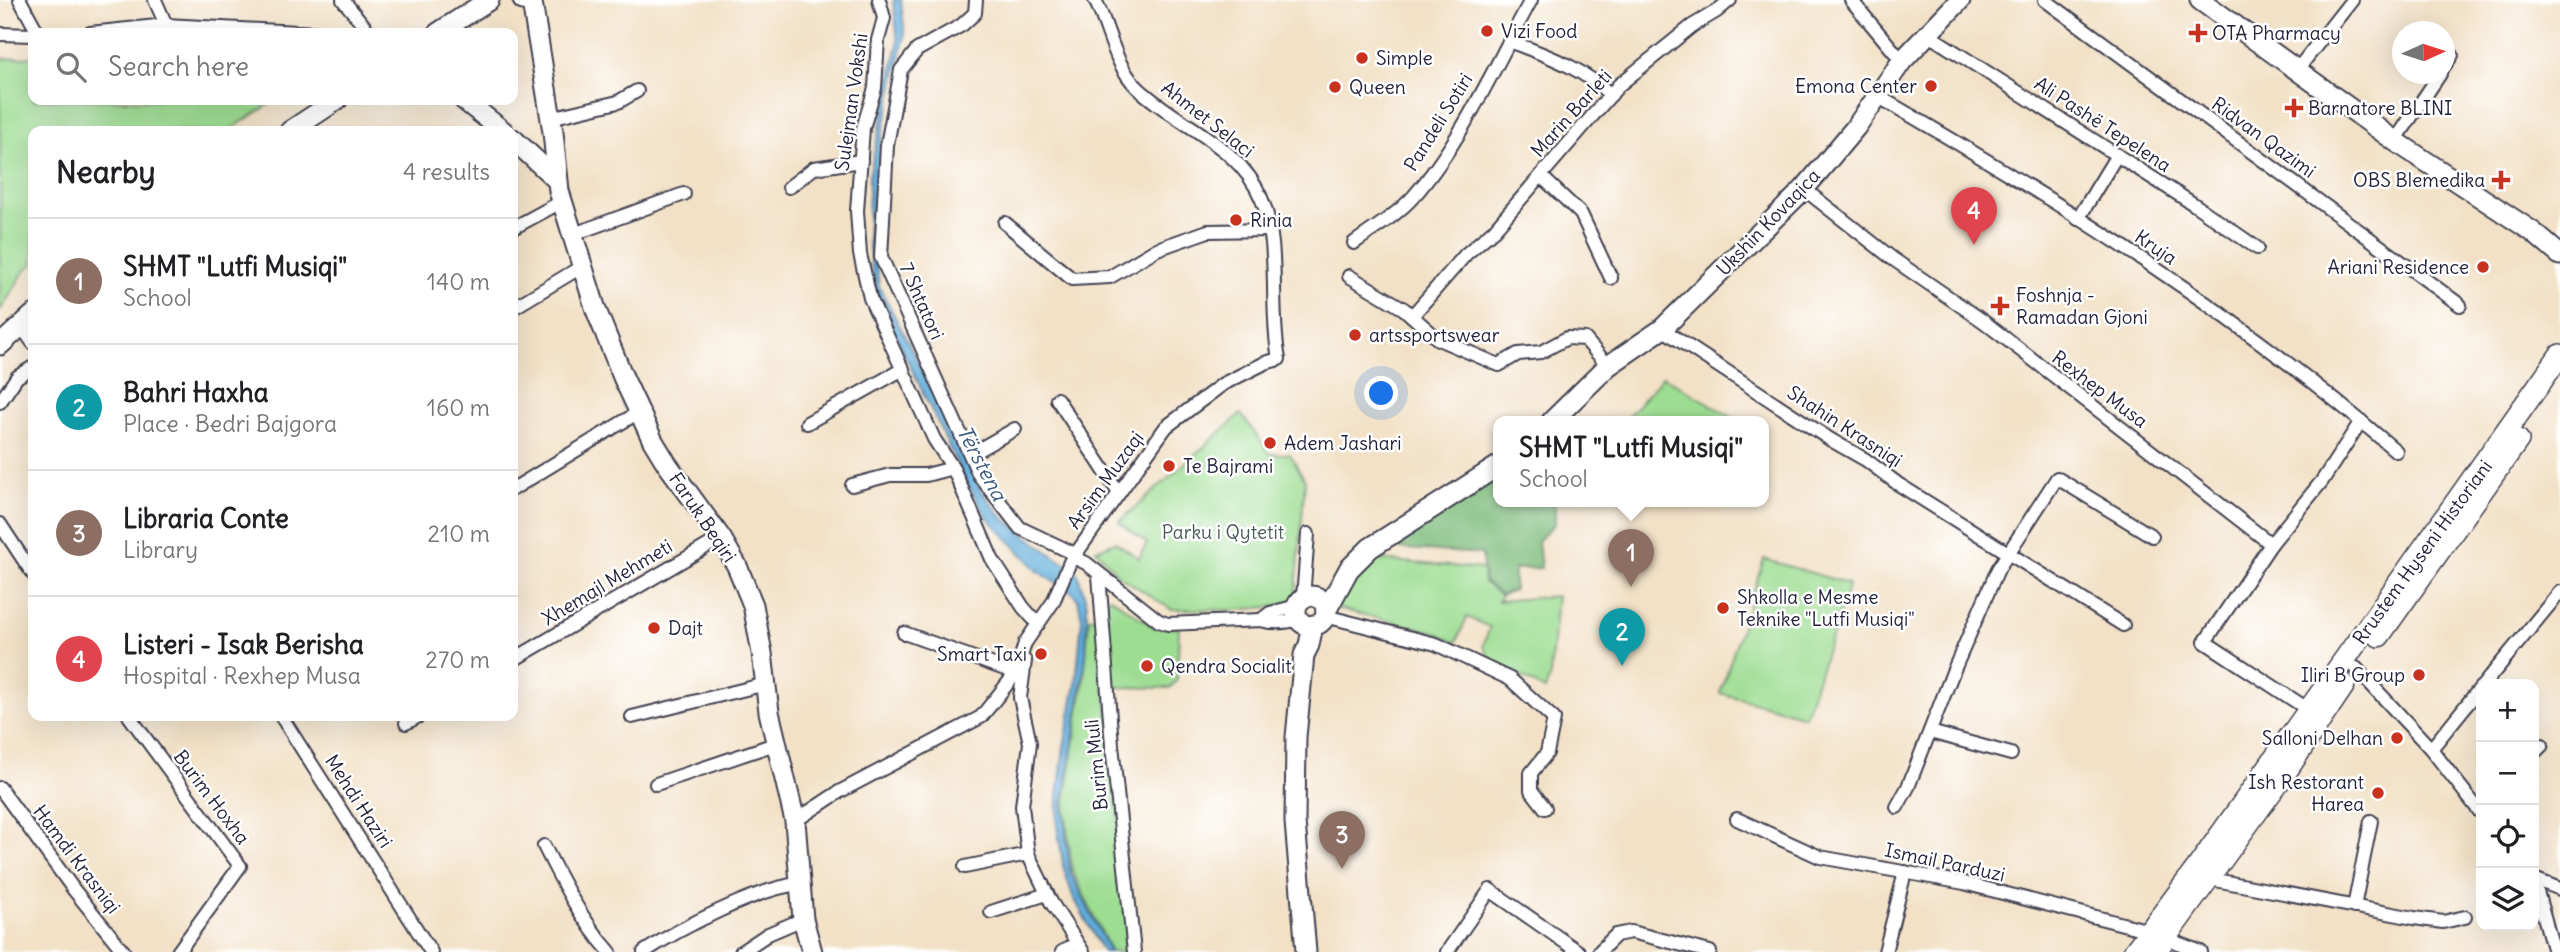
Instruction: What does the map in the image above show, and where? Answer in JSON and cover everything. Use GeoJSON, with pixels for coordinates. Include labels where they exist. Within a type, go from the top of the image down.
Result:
{"type":"FeatureCollection","features":[{"type":"Feature","properties":{"kind":"main road","name":"Rrustem Hyseni Historiani"},"geometry":{"type":"LineString","coordinates":[[2157,940],[2309,710],[2560,355]]}},
{"type":"Feature","properties":{"kind":"main road","name":"Rrustem Hyseni Historiani"},"geometry":{"type":"LineString","coordinates":[[2134,952],[2157,940],[2210,879],[2356,668],[2497,473],[2560,377]]}},
{"type":"Feature","properties":{"kind":"street"},"geometry":{"type":"LineString","coordinates":[[20,0],[33,28]]}},
{"type":"Feature","properties":{"kind":"street"},"geometry":{"type":"LineString","coordinates":[[155,0],[166,25]]}},
{"type":"Feature","properties":{"kind":"street"},"geometry":{"type":"LineString","coordinates":[[344,0],[366,28]]}},
{"type":"Feature","properties":{"kind":"street"},"geometry":{"type":"LineString","coordinates":[[446,28],[489,0]]}},
{"type":"Feature","properties":{"kind":"street","name":"Sulejman Vokshi"},"geometry":{"type":"LineString","coordinates":[[878,0],[884,18],[878,40],[875,88],[863,128],[858,211],[860,254],[870,298],[934,439],[953,468],[992,559],[1023,607],[1038,624]]}},
{"type":"Feature","properties":{"kind":"street","name":"7 Shtatori"},"geometry":{"type":"LineString","coordinates":[[976,0],[975,13],[962,25],[917,50],[901,71],[887,145],[881,257],[979,475],[1020,528],[1072,558],[1086,563],[1159,621],[1168,624],[1261,620],[1270,613],[1309,612]]}},
{"type":"Feature","properties":{"kind":"street","name":"Ahmet Selaci"},"geometry":{"type":"LineString","coordinates":[[1095,0],[1122,65],[1134,84],[1228,153],[1250,176],[1264,204],[1269,230],[1275,335],[1279,359]]}},
{"type":"Feature","properties":{"kind":"street","name":"Pandeli Sotiri"},"geometry":{"type":"LineString","coordinates":[[1354,243],[1412,199],[1443,157],[1531,0]]}},
{"type":"Feature","properties":{"kind":"street","name":"Marin Barleti"},"geometry":{"type":"LineString","coordinates":[[1412,316],[1466,254],[1494,230],[1619,85],[1692,26],[1717,12],[1730,0]]}},
{"type":"Feature","properties":{"kind":"street"},"geometry":{"type":"LineString","coordinates":[[1851,0],[1902,61]]}},
{"type":"Feature","properties":{"kind":"street","name":"Ukshin Kovaqica"},"geometry":{"type":"LineString","coordinates":[[1557,416],[1608,366],[1662,329],[1804,189],[1879,97],[1902,61],[1959,0]]}},
{"type":"Feature","properties":{"kind":"street","name":"Ridvan Qazimi"},"geometry":{"type":"LineString","coordinates":[[2045,0],[2460,305]]}},
{"type":"Feature","properties":{"kind":"street"},"geometry":{"type":"LineString","coordinates":[[2200,0],[2395,141],[2555,248]]}},
{"type":"Feature","properties":{"kind":"street"},"geometry":{"type":"LineString","coordinates":[[2297,70],[2352,0]]}},
{"type":"Feature","properties":{"kind":"street","name":"Faruk Beqiri"},"geometry":{"type":"LineString","coordinates":[[530,1],[561,202],[608,343],[639,412],[667,464],[721,538],[737,566],[753,605],[775,744],[795,821],[803,919],[812,952]]}},
{"type":"Feature","properties":{"kind":"street"},"geometry":{"type":"LineString","coordinates":[[138,28],[166,25],[223,28]]}},
{"type":"Feature","properties":{"kind":"street"},"geometry":{"type":"LineString","coordinates":[[0,34],[28,34]]}},
{"type":"Feature","properties":{"kind":"street","name":"Ali Pashë Tepelena"},"geometry":{"type":"LineString","coordinates":[[1927,34],[2257,248]]}},
{"type":"Feature","properties":{"kind":"street"},"geometry":{"type":"LineString","coordinates":[[1509,41],[1568,63],[1611,95]]}},
{"type":"Feature","properties":{"kind":"street"},"geometry":{"type":"LineString","coordinates":[[2395,141],[2433,84]]}},
{"type":"Feature","properties":{"kind":"street"},"geometry":{"type":"LineString","coordinates":[[518,141],[534,144],[546,139],[551,125],[618,102],[638,91]]}},
{"type":"Feature","properties":{"kind":"street","name":"Kruja"},"geometry":{"type":"LineString","coordinates":[[1879,97],[1978,155],[2147,263],[2277,354],[2396,451]]}},
{"type":"Feature","properties":{"kind":"street"},"geometry":{"type":"LineString","coordinates":[[298,126],[329,105]]}},
{"type":"Feature","properties":{"kind":"street"},"geometry":{"type":"LineString","coordinates":[[470,105],[497,126]]}},
{"type":"Feature","properties":{"kind":"street"},"geometry":{"type":"LineString","coordinates":[[518,143],[557,180]]}},
{"type":"Feature","properties":{"kind":"street"},"geometry":{"type":"LineString","coordinates":[[2078,219],[2117,155]]}},
{"type":"Feature","properties":{"kind":"street"},"geometry":{"type":"LineString","coordinates":[[789,187],[814,168],[861,161]]}},
{"type":"Feature","properties":{"kind":"street","name":"Marin Barleti"},"geometry":{"type":"LineString","coordinates":[[1541,176],[1581,214],[1611,278]]}},
{"type":"Feature","properties":{"kind":"street","name":"Rexhep Musa"},"geometry":{"type":"LineString","coordinates":[[1804,189],[1894,259],[1983,321],[2271,544]]}},
{"type":"Feature","properties":{"kind":"street"},"geometry":{"type":"LineString","coordinates":[[571,235],[684,194]]}},
{"type":"Feature","properties":{"kind":"street"},"geometry":{"type":"LineString","coordinates":[[518,226],[561,202]]}},
{"type":"Feature","properties":{"kind":"street"},"geometry":{"type":"LineString","coordinates":[[1004,223],[1072,279],[1110,277],[1157,250],[1208,231],[1269,230]]}},
{"type":"Feature","properties":{"kind":"street"},"geometry":{"type":"LineString","coordinates":[[518,305],[581,267]]}},
{"type":"Feature","properties":{"kind":"street"},"geometry":{"type":"LineString","coordinates":[[1349,276],[1412,316],[1438,339],[1499,365],[1518,354],[1541,352],[1567,338],[1585,339],[1608,366]]}},
{"type":"Feature","properties":{"kind":"street"},"geometry":{"type":"LineString","coordinates":[[0,345],[27,320]]}},
{"type":"Feature","properties":{"kind":"street","name":"Shahin Krasniqi"},"geometry":{"type":"LineString","coordinates":[[1662,329],[1819,433],[1866,460],[1898,484],[2123,625]]}},
{"type":"Feature","properties":{"kind":"street","name":"Arsim Muzaqi"},"geometry":{"type":"LineString","coordinates":[[795,821],[839,793],[981,717],[1016,673],[1025,643],[1053,602],[1072,558],[1166,427],[1223,384],[1279,359]]}},
{"type":"Feature","properties":{"kind":"street"},"geometry":{"type":"LineString","coordinates":[[807,423],[903,369]]}},
{"type":"Feature","properties":{"kind":"street"},"geometry":{"type":"LineString","coordinates":[[0,402],[17,377],[28,370]]}},
{"type":"Feature","properties":{"kind":"street"},"geometry":{"type":"LineString","coordinates":[[1057,399],[1119,493]]}},
{"type":"Feature","properties":{"kind":"street"},"geometry":{"type":"LineString","coordinates":[[518,486],[639,412]]}},
{"type":"Feature","properties":{"kind":"street"},"geometry":{"type":"LineString","coordinates":[[2309,710],[2205,642],[2271,544],[2322,481],[2361,421]]}},
{"type":"Feature","properties":{"kind":"street"},"geometry":{"type":"LineString","coordinates":[[971,454],[1015,429]]}},
{"type":"Feature","properties":{"kind":"street"},"geometry":{"type":"LineString","coordinates":[[852,485],[890,475],[926,475],[953,468]]}},
{"type":"Feature","properties":{"kind":"street"},"geometry":{"type":"LineString","coordinates":[[1309,612],[1339,572],[1349,569],[1377,542],[1493,469]]}},
{"type":"Feature","properties":{"kind":"street"},"geometry":{"type":"LineString","coordinates":[[1897,807],[1998,569],[2057,478],[2152,536]]}},
{"type":"Feature","properties":{"kind":"street"},"geometry":{"type":"LineString","coordinates":[[0,524],[28,566]]}},
{"type":"Feature","properties":{"kind":"street"},"geometry":{"type":"LineString","coordinates":[[1306,952],[1294,822],[1296,737],[1304,655],[1300,646],[1309,612],[1308,534]]}},
{"type":"Feature","properties":{"kind":"street","name":"Xhemajl Mehmeti"},"geometry":{"type":"LineString","coordinates":[[518,657],[721,538]]}},
{"type":"Feature","properties":{"kind":"street","name":"Burim Muli"},"geometry":{"type":"LineString","coordinates":[[1099,575],[1113,754],[1134,952]]}},
{"type":"Feature","properties":{"kind":"street"},"geometry":{"type":"LineString","coordinates":[[2488,679],[2560,592]]}},
{"type":"Feature","properties":{"kind":"street"},"geometry":{"type":"LineString","coordinates":[[1309,612],[1436,643],[1510,679],[1554,719],[1547,753],[1531,773],[1531,790],[1545,808]]}},
{"type":"Feature","properties":{"kind":"street"},"geometry":{"type":"LineString","coordinates":[[904,633],[1016,673]]}},
{"type":"Feature","properties":{"kind":"street"},"geometry":{"type":"LineString","coordinates":[[1025,643],[1025,672],[1020,698],[1030,743],[1022,806],[1028,854],[1047,894],[1080,947],[1062,952]]}},
{"type":"Feature","properties":{"kind":"street"},"geometry":{"type":"LineString","coordinates":[[2356,668],[2431,749],[2476,805]]}},
{"type":"Feature","properties":{"kind":"street"},"geometry":{"type":"LineString","coordinates":[[632,717],[766,684]]}},
{"type":"Feature","properties":{"kind":"street"},"geometry":{"type":"LineString","coordinates":[[2431,749],[2476,693]]}},
{"type":"Feature","properties":{"kind":"street","name":"Burim Hoxha"},"geometry":{"type":"LineString","coordinates":[[132,721],[240,866],[179,952]]}},
{"type":"Feature","properties":{"kind":"street","name":"Mehdi Haziri"},"geometry":{"type":"LineString","coordinates":[[284,721],[431,952]]}},
{"type":"Feature","properties":{"kind":"street"},"geometry":{"type":"LineString","coordinates":[[406,723],[410,721]]}},
{"type":"Feature","properties":{"kind":"street"},"geometry":{"type":"LineString","coordinates":[[1930,732],[2011,754]]}},
{"type":"Feature","properties":{"kind":"street"},"geometry":{"type":"LineString","coordinates":[[656,784],[775,744]]}},
{"type":"Feature","properties":{"kind":"street","name":"Hamdi Krasniqi"},"geometry":{"type":"LineString","coordinates":[[0,788],[74,890],[124,952]]}},
{"type":"Feature","properties":{"kind":"street","name":"Ismail Parduzi"},"geometry":{"type":"LineString","coordinates":[[1737,819],[1819,857],[1964,884],[2201,952]]}},
{"type":"Feature","properties":{"kind":"street"},"geometry":{"type":"LineString","coordinates":[[2354,907],[2371,821]]}},
{"type":"Feature","properties":{"kind":"street"},"geometry":{"type":"LineString","coordinates":[[544,846],[593,934],[610,952]]}},
{"type":"Feature","properties":{"kind":"street"},"geometry":{"type":"LineString","coordinates":[[965,867],[1028,854]]}},
{"type":"Feature","properties":{"kind":"street"},"geometry":{"type":"LineString","coordinates":[[1885,952],[1905,872]]}},
{"type":"Feature","properties":{"kind":"street"},"geometry":{"type":"LineString","coordinates":[[2210,879],[2443,922],[2465,917]]}},
{"type":"Feature","properties":{"kind":"street"},"geometry":{"type":"LineString","coordinates":[[2539,882],[2560,889]]}},
{"type":"Feature","properties":{"kind":"street"},"geometry":{"type":"LineString","coordinates":[[644,952],[702,920],[760,894],[777,887],[799,884]]}},
{"type":"Feature","properties":{"kind":"street"},"geometry":{"type":"LineString","coordinates":[[1447,952],[1490,890],[1578,952]]}},
{"type":"Feature","properties":{"kind":"street"},"geometry":{"type":"LineString","coordinates":[[991,912],[1047,894]]}},
{"type":"Feature","properties":{"kind":"street"},"geometry":{"type":"LineString","coordinates":[[2539,898],[2554,952]]}},
{"type":"Feature","properties":{"kind":"street"},"geometry":{"type":"LineString","coordinates":[[741,952],[768,934],[803,919]]}},
{"type":"Feature","properties":{"kind":"street"},"geometry":{"type":"LineString","coordinates":[[1599,952],[1616,935],[1631,932],[1710,952]]}},
{"type":"Feature","properties":{"kind":"green space"},"geometry":{"type":"Polygon","coordinates":[[[28,57],[28,105],[268,105],[236,126],[28,126],[28,268],[0,311],[0,59],[28,57]]]}},
{"type":"Feature","properties":{"kind":"green space"},"geometry":{"type":"Polygon","coordinates":[[[1663,376],[1730,416],[1629,416],[1663,376]]]}},
{"type":"Feature","properties":{"kind":"green space","name":"Parku i Qytetit"},"geometry":{"type":"Polygon","coordinates":[[[1241,414],[1270,454],[1290,454],[1305,480],[1295,605],[1234,610],[1171,609],[1119,576],[1096,550],[1115,542],[1139,558],[1147,543],[1119,522],[1241,414]]]}},
{"type":"Feature","properties":{"kind":"green space"},"geometry":{"type":"Polygon","coordinates":[[[1493,479],[1493,507],[1555,507],[1555,523],[1538,541],[1541,568],[1514,569],[1514,590],[1501,595],[1484,582],[1482,554],[1391,548],[1463,495],[1493,479]]]}},
{"type":"Feature","properties":{"kind":"green space"},"geometry":{"type":"Polygon","coordinates":[[[1368,559],[1483,569],[1484,582],[1501,595],[1498,601],[1557,596],[1550,675],[1545,690],[1491,659],[1483,646],[1490,627],[1467,617],[1456,643],[1435,632],[1335,608],[1340,575],[1368,559]]]}},
{"type":"Feature","properties":{"kind":"green space"},"geometry":{"type":"Polygon","coordinates":[[[1764,559],[1849,584],[1805,716],[1720,693],[1764,559]]]}},
{"type":"Feature","properties":{"kind":"green space"},"geometry":{"type":"Polygon","coordinates":[[[1110,597],[1154,627],[1179,628],[1177,680],[1170,688],[1110,687],[1106,601],[1110,597]]]}},
{"type":"Feature","properties":{"kind":"green space"},"geometry":{"type":"Polygon","coordinates":[[[1098,617],[1133,952],[1111,952],[1072,870],[1065,804],[1084,681],[1089,618],[1098,617]]]}},
{"type":"Feature","properties":{"kind":"water"},"geometry":{"type":"Polygon","coordinates":[[[893,0],[901,0],[905,35],[882,137],[874,241],[879,286],[962,448],[980,489],[1003,518],[1078,574],[1087,604],[1086,656],[1063,805],[1070,872],[1110,952],[1103,952],[1073,896],[1064,870],[1057,826],[1064,747],[1076,684],[1082,619],[1078,600],[1072,592],[1039,572],[987,517],[965,480],[875,293],[868,239],[869,176],[898,43],[893,0]]]}},
{"type":"Feature","properties":{"kind":"place","name":"Vizi Food"},"geometry":{"type":"Point","coordinates":[1487,31]}},
{"type":"Feature","properties":{"kind":"place","name":"OTA Pharmacy"},"geometry":{"type":"Point","coordinates":[2198,33]}},
{"type":"Feature","properties":{"kind":"place","name":"Simple"},"geometry":{"type":"Point","coordinates":[1362,58]}},
{"type":"Feature","properties":{"kind":"place","name":"Emona Center"},"geometry":{"type":"Point","coordinates":[1931,86]}},
{"type":"Feature","properties":{"kind":"place","name":"Queen"},"geometry":{"type":"Point","coordinates":[1335,87]}},
{"type":"Feature","properties":{"kind":"place","name":"Barnatore BLINI"},"geometry":{"type":"Point","coordinates":[2294,108]}},
{"type":"Feature","properties":{"kind":"place","name":"OBS Blemedika"},"geometry":{"type":"Point","coordinates":[2501,180]}},
{"type":"Feature","properties":{"kind":"place","name":"Rinia"},"geometry":{"type":"Point","coordinates":[1236,220]}},
{"type":"Feature","properties":{"kind":"place","name":"Listeri - Isak Berisha"},"geometry":{"type":"Point","coordinates":[1974,245]}},
{"type":"Feature","properties":{"kind":"place","name":"Ariani Residence"},"geometry":{"type":"Point","coordinates":[2483,267]}},
{"type":"Feature","properties":{"kind":"place","name":"Foshnja - Ramadan Gjoni"},"geometry":{"type":"Point","coordinates":[2000,306]}},
{"type":"Feature","properties":{"kind":"place","name":"artssportswear"},"geometry":{"type":"Point","coordinates":[1355,335]}},
{"type":"Feature","properties":{"kind":"place","name":"Adem Jashari"},"geometry":{"type":"Point","coordinates":[1270,443]}},
{"type":"Feature","properties":{"kind":"place","name":"Te Bajrami"},"geometry":{"type":"Point","coordinates":[1169,466]}},
{"type":"Feature","properties":{"kind":"place","name":"SHMT \"Lutfi Musiqi\""},"geometry":{"type":"Point","coordinates":[1631,587]}},
{"type":"Feature","properties":{"kind":"place","name":"Shkolla e Mesme Teknike \"Lutfi Musiqi\""},"geometry":{"type":"Point","coordinates":[1723,608]}},
{"type":"Feature","properties":{"kind":"place","name":"Dajt"},"geometry":{"type":"Point","coordinates":[654,628]}},
{"type":"Feature","properties":{"kind":"place","name":"Smart Taxi"},"geometry":{"type":"Point","coordinates":[1041,654]}},
{"type":"Feature","properties":{"kind":"place","name":"Qendra Socialit"},"geometry":{"type":"Point","coordinates":[1147,666]}},
{"type":"Feature","properties":{"kind":"place","name":"Bahri Haxha"},"geometry":{"type":"Point","coordinates":[1622,666]}},
{"type":"Feature","properties":{"kind":"place","name":"Iliri B Group"},"geometry":{"type":"Point","coordinates":[2419,675]}},
{"type":"Feature","properties":{"kind":"place","name":"Salloni Delhan"},"geometry":{"type":"Point","coordinates":[2397,738]}},
{"type":"Feature","properties":{"kind":"place","name":"Ish Restorant Harea"},"geometry":{"type":"Point","coordinates":[2378,793]}},
{"type":"Feature","properties":{"kind":"place","name":"Libraria Conte"},"geometry":{"type":"Point","coordinates":[1342,869]}},
{"type":"Feature","properties":{"kind":"water label","name":"Tërstena"},"geometry":{"type":"Point","coordinates":[982,463]}}]}
